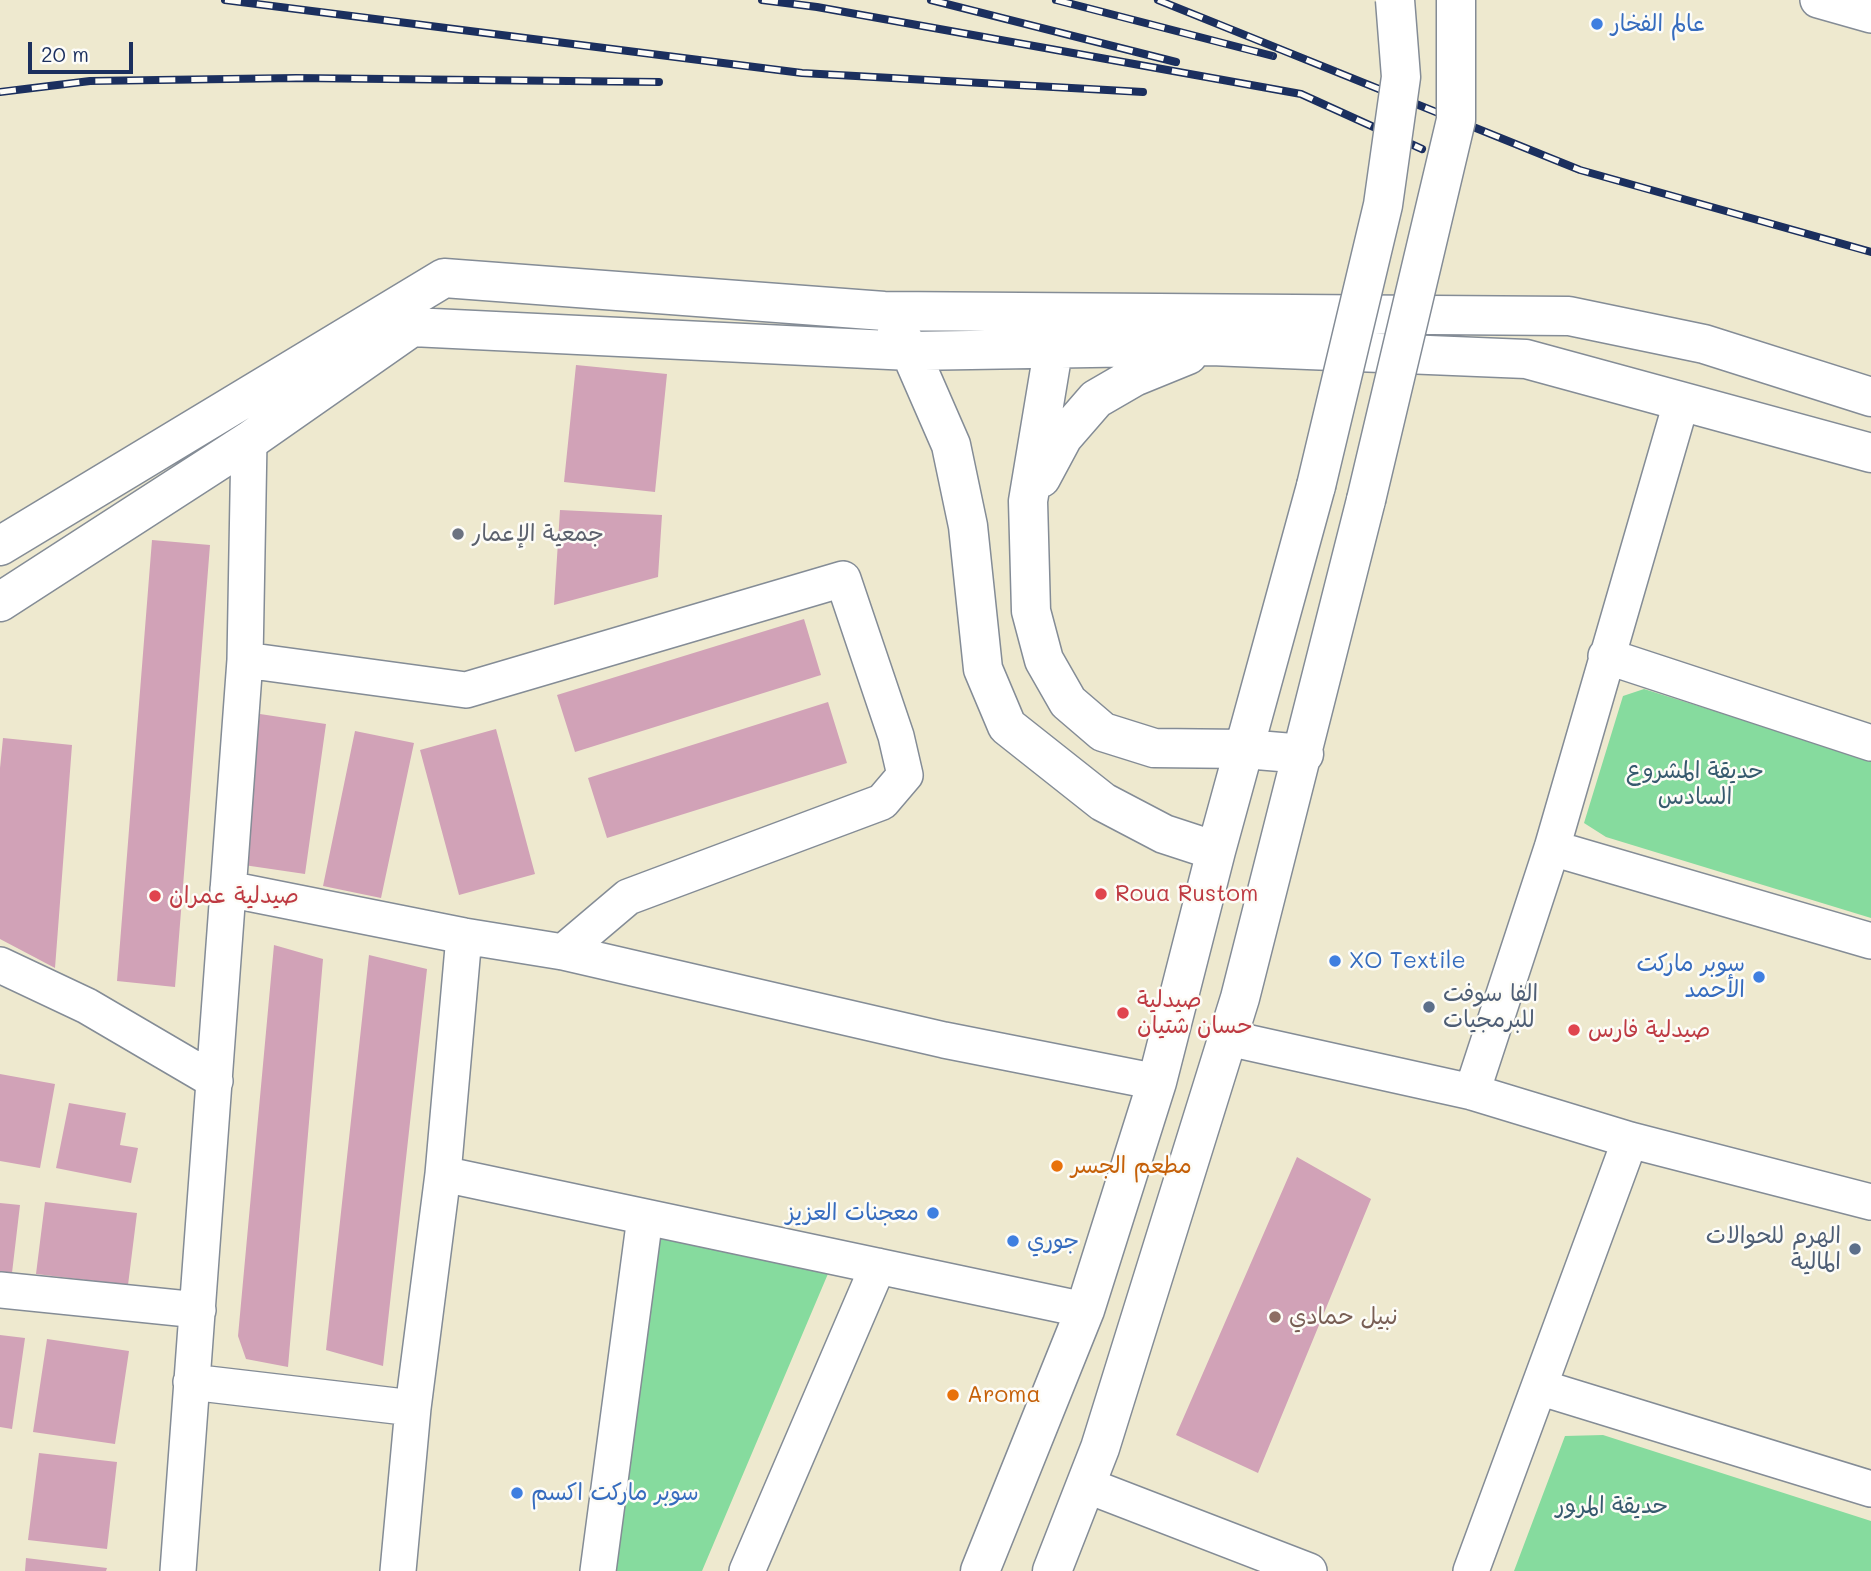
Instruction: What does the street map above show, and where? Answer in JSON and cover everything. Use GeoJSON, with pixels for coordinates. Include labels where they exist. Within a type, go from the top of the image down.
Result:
{"type":"FeatureCollection","features":[{"type":"Feature","properties":{"kind":"main road"},"geometry":{"type":"LineString","coordinates":[[980,1571],[1085,1310],[1157,1082],[1216,851],[1316,486],[1383,205],[1401,77],[1395,0]]}},
{"type":"Feature","properties":{"kind":"main road"},"geometry":{"type":"LineString","coordinates":[[1052,1571],[1086,1485],[1228,1038],[1304,754],[1456,120],[1455,0]]}},
{"type":"Feature","properties":{"kind":"main road"},"geometry":{"type":"LineString","coordinates":[[0,546],[444,278],[884,311],[1056,332],[1211,346],[1526,359],[1871,453]]}},
{"type":"Feature","properties":{"kind":"main road"},"geometry":{"type":"LineString","coordinates":[[884,311],[910,351],[951,445],[968,526],[983,668],[1006,726],[1103,802],[1164,834],[1216,851]]}},
{"type":"Feature","properties":{"kind":"main road"},"geometry":{"type":"LineString","coordinates":[[0,601],[249,441],[412,327],[910,351],[1056,332],[1569,316],[1704,344],[1871,397]]}},
{"type":"Feature","properties":{"kind":"main road"},"geometry":{"type":"LineString","coordinates":[[1056,332],[1028,501],[1031,611],[1044,660],[1068,702],[1103,732],[1154,748],[1245,749],[1304,754]]}},
{"type":"Feature","properties":{"kind":"main road"},"geometry":{"type":"LineString","coordinates":[[1028,501],[1063,437],[1096,399],[1133,377],[1211,346]]}},
{"type":"Feature","properties":{"kind":"main road"},"geometry":{"type":"LineString","coordinates":[[62,508],[89,542]]}},
{"type":"Feature","properties":{"kind":"street"},"geometry":{"type":"LineString","coordinates":[[1818,0],[1868,10]]}},
{"type":"Feature","properties":{"kind":"street"},"geometry":{"type":"LineString","coordinates":[[1472,1092],[1552,848],[1681,403]]}},
{"type":"Feature","properties":{"kind":"street"},"geometry":{"type":"LineString","coordinates":[[178,1571],[245,660],[249,441]]}},
{"type":"Feature","properties":{"kind":"street"},"geometry":{"type":"LineString","coordinates":[[245,660],[466,690],[843,579],[896,736],[905,775],[882,802],[628,897],[563,952]]}},
{"type":"Feature","properties":{"kind":"street"},"geometry":{"type":"LineString","coordinates":[[1606,656],[1871,743]]}},
{"type":"Feature","properties":{"kind":"street"},"geometry":{"type":"LineString","coordinates":[[1552,848],[1871,941]]}},
{"type":"Feature","properties":{"kind":"street"},"geometry":{"type":"LineString","coordinates":[[228,889],[464,936],[563,952],[944,1040],[1157,1082]]}},
{"type":"Feature","properties":{"kind":"street"},"geometry":{"type":"LineString","coordinates":[[398,1571],[414,1408],[443,1174],[464,936]]}},
{"type":"Feature","properties":{"kind":"street"},"geometry":{"type":"LineString","coordinates":[[0,965],[87,1006],[215,1081]]}},
{"type":"Feature","properties":{"kind":"street"},"geometry":{"type":"LineString","coordinates":[[1228,1038],[1472,1092],[1630,1140],[1871,1202]]}},
{"type":"Feature","properties":{"kind":"street"},"geometry":{"type":"LineString","coordinates":[[1471,1571],[1630,1140]]}},
{"type":"Feature","properties":{"kind":"street"},"geometry":{"type":"LineString","coordinates":[[443,1174],[1085,1310]]}},
{"type":"Feature","properties":{"kind":"street"},"geometry":{"type":"LineString","coordinates":[[597,1571],[645,1217]]}},
{"type":"Feature","properties":{"kind":"street"},"geometry":{"type":"LineString","coordinates":[[747,1571],[877,1266]]}},
{"type":"Feature","properties":{"kind":"street"},"geometry":{"type":"LineString","coordinates":[[0,1290],[198,1310]]}},
{"type":"Feature","properties":{"kind":"street"},"geometry":{"type":"LineString","coordinates":[[191,1382],[414,1408]]}},
{"type":"Feature","properties":{"kind":"street"},"geometry":{"type":"LineString","coordinates":[[1539,1387],[1871,1489]]}},
{"type":"Feature","properties":{"kind":"street"},"geometry":{"type":"LineString","coordinates":[[1086,1485],[1307,1571]]}},
{"type":"Feature","properties":{"kind":"green space","name":"حديقة المشروع السادس"},"geometry":{"type":"Polygon","coordinates":[[[1644,689],[1871,760],[1871,918],[1606,837],[1584,823],[1623,696],[1644,689]]]}},
{"type":"Feature","properties":{"kind":"green space"},"geometry":{"type":"Polygon","coordinates":[[[657,1232],[830,1269],[702,1571],[611,1571],[657,1232]]]}},
{"type":"Feature","properties":{"kind":"green space","name":"حديقة المرور"},"geometry":{"type":"Polygon","coordinates":[[[1603,1435],[1871,1521],[1871,1571],[1514,1571],[1565,1436],[1603,1435]]]}},
{"type":"Feature","properties":{"kind":"building"},"geometry":{"type":"Polygon","coordinates":[[[576,365],[667,374],[655,492],[564,482],[576,365]]]}},
{"type":"Feature","properties":{"kind":"building"},"geometry":{"type":"Polygon","coordinates":[[[560,510],[662,515],[658,577],[554,605],[560,510]]]}},
{"type":"Feature","properties":{"kind":"building"},"geometry":{"type":"Polygon","coordinates":[[[152,540],[210,545],[175,987],[117,981],[152,540]]]}},
{"type":"Feature","properties":{"kind":"building"},"geometry":{"type":"Polygon","coordinates":[[[804,619],[821,675],[575,752],[557,695],[804,619]]]}},
{"type":"Feature","properties":{"kind":"building"},"geometry":{"type":"Polygon","coordinates":[[[828,702],[847,763],[607,838],[588,778],[828,702]]]}},
{"type":"Feature","properties":{"kind":"building"},"geometry":{"type":"Polygon","coordinates":[[[260,714],[326,724],[305,874],[237,864],[260,714]]]}},
{"type":"Feature","properties":{"kind":"building"},"geometry":{"type":"Polygon","coordinates":[[[496,729],[535,874],[459,895],[420,750],[496,729]]]}},
{"type":"Feature","properties":{"kind":"building"},"geometry":{"type":"Polygon","coordinates":[[[355,731],[414,743],[381,898],[323,886],[355,731]]]}},
{"type":"Feature","properties":{"kind":"building"},"geometry":{"type":"Polygon","coordinates":[[[3,738],[72,745],[55,968],[0,939],[0,768],[3,738]]]}},
{"type":"Feature","properties":{"kind":"building"},"geometry":{"type":"Polygon","coordinates":[[[274,945],[323,959],[288,1367],[246,1359],[238,1336],[274,945]]]}},
{"type":"Feature","properties":{"kind":"building"},"geometry":{"type":"Polygon","coordinates":[[[369,955],[427,969],[383,1366],[326,1350],[369,955]]]}},
{"type":"Feature","properties":{"kind":"building"},"geometry":{"type":"Polygon","coordinates":[[[0,1074],[55,1084],[40,1168],[0,1161],[0,1074]]]}},
{"type":"Feature","properties":{"kind":"building"},"geometry":{"type":"Polygon","coordinates":[[[69,1103],[126,1113],[120,1145],[138,1148],[131,1183],[56,1168],[69,1103]]]}},
{"type":"Feature","properties":{"kind":"building","name":"نبيل حمادي"},"geometry":{"type":"Polygon","coordinates":[[[1297,1157],[1371,1199],[1258,1473],[1176,1435],[1297,1157]]]}},
{"type":"Feature","properties":{"kind":"building"},"geometry":{"type":"Polygon","coordinates":[[[45,1202],[137,1213],[128,1285],[36,1274],[45,1202]]]}},
{"type":"Feature","properties":{"kind":"building"},"geometry":{"type":"Polygon","coordinates":[[[0,1203],[20,1205],[12,1273],[0,1272],[0,1203]]]}},
{"type":"Feature","properties":{"kind":"building"},"geometry":{"type":"Polygon","coordinates":[[[0,1335],[25,1338],[12,1429],[0,1427],[0,1335]]]}},
{"type":"Feature","properties":{"kind":"building"},"geometry":{"type":"Polygon","coordinates":[[[47,1339],[129,1351],[115,1444],[33,1432],[47,1339]]]}},
{"type":"Feature","properties":{"kind":"building"},"geometry":{"type":"Polygon","coordinates":[[[39,1453],[117,1462],[107,1549],[28,1540],[39,1453]]]}},
{"type":"Feature","properties":{"kind":"building"},"geometry":{"type":"Polygon","coordinates":[[[26,1558],[107,1568],[106,1571],[25,1571],[26,1558]]]}},
{"type":"Feature","properties":{"kind":"railway"},"geometry":{"type":"LineString","coordinates":[[225,0],[802,73],[1143,92]]}},
{"type":"Feature","properties":{"kind":"railway"},"geometry":{"type":"LineString","coordinates":[[762,0],[817,7],[1301,94],[1422,149]]}},
{"type":"Feature","properties":{"kind":"railway"},"geometry":{"type":"LineString","coordinates":[[931,0],[1176,62]]}},
{"type":"Feature","properties":{"kind":"railway"},"geometry":{"type":"LineString","coordinates":[[1056,0],[1273,56]]}},
{"type":"Feature","properties":{"kind":"railway"},"geometry":{"type":"LineString","coordinates":[[1158,0],[1580,170],[1871,252]]}},
{"type":"Feature","properties":{"kind":"railway"},"geometry":{"type":"LineString","coordinates":[[0,92],[90,81],[296,78],[659,82]]}},
{"type":"Feature","properties":{"kind":"place","name":"عالم الفخار"},"geometry":{"type":"Point","coordinates":[1597,24]}},
{"type":"Feature","properties":{"kind":"place","name":"جمعية الإعمار"},"geometry":{"type":"Point","coordinates":[458,534]}},
{"type":"Feature","properties":{"kind":"place","name":"Roua Rustom"},"geometry":{"type":"Point","coordinates":[1101,894]}},
{"type":"Feature","properties":{"kind":"place","name":"صيدلية عمران"},"geometry":{"type":"Point","coordinates":[155,896]}},
{"type":"Feature","properties":{"kind":"place","name":"XO Textile"},"geometry":{"type":"Point","coordinates":[1335,961]}},
{"type":"Feature","properties":{"kind":"place","name":"سوبر ماركت الأحمد"},"geometry":{"type":"Point","coordinates":[1759,977]}},
{"type":"Feature","properties":{"kind":"place","name":"الفا سوفت للبرمجيات"},"geometry":{"type":"Point","coordinates":[1429,1007]}},
{"type":"Feature","properties":{"kind":"place","name":"صيدلية حسان شتيان"},"geometry":{"type":"Point","coordinates":[1123,1013]}},
{"type":"Feature","properties":{"kind":"place","name":"صيدلية فارس"},"geometry":{"type":"Point","coordinates":[1574,1030]}},
{"type":"Feature","properties":{"kind":"place","name":"مطعم الجسر"},"geometry":{"type":"Point","coordinates":[1057,1166]}},
{"type":"Feature","properties":{"kind":"place","name":"معجنات العزيز"},"geometry":{"type":"Point","coordinates":[933,1213]}},
{"type":"Feature","properties":{"kind":"place","name":"جوري"},"geometry":{"type":"Point","coordinates":[1013,1241]}},
{"type":"Feature","properties":{"kind":"place","name":"الهرم للحوالات المالية"},"geometry":{"type":"Point","coordinates":[1855,1249]}},
{"type":"Feature","properties":{"kind":"place","name":"نبيل حمادي"},"geometry":{"type":"Point","coordinates":[1275,1317]}},
{"type":"Feature","properties":{"kind":"place","name":"Aroma"},"geometry":{"type":"Point","coordinates":[953,1395]}},
{"type":"Feature","properties":{"kind":"place","name":"سوبر ماركت اكسم"},"geometry":{"type":"Point","coordinates":[517,1493]}}]}
